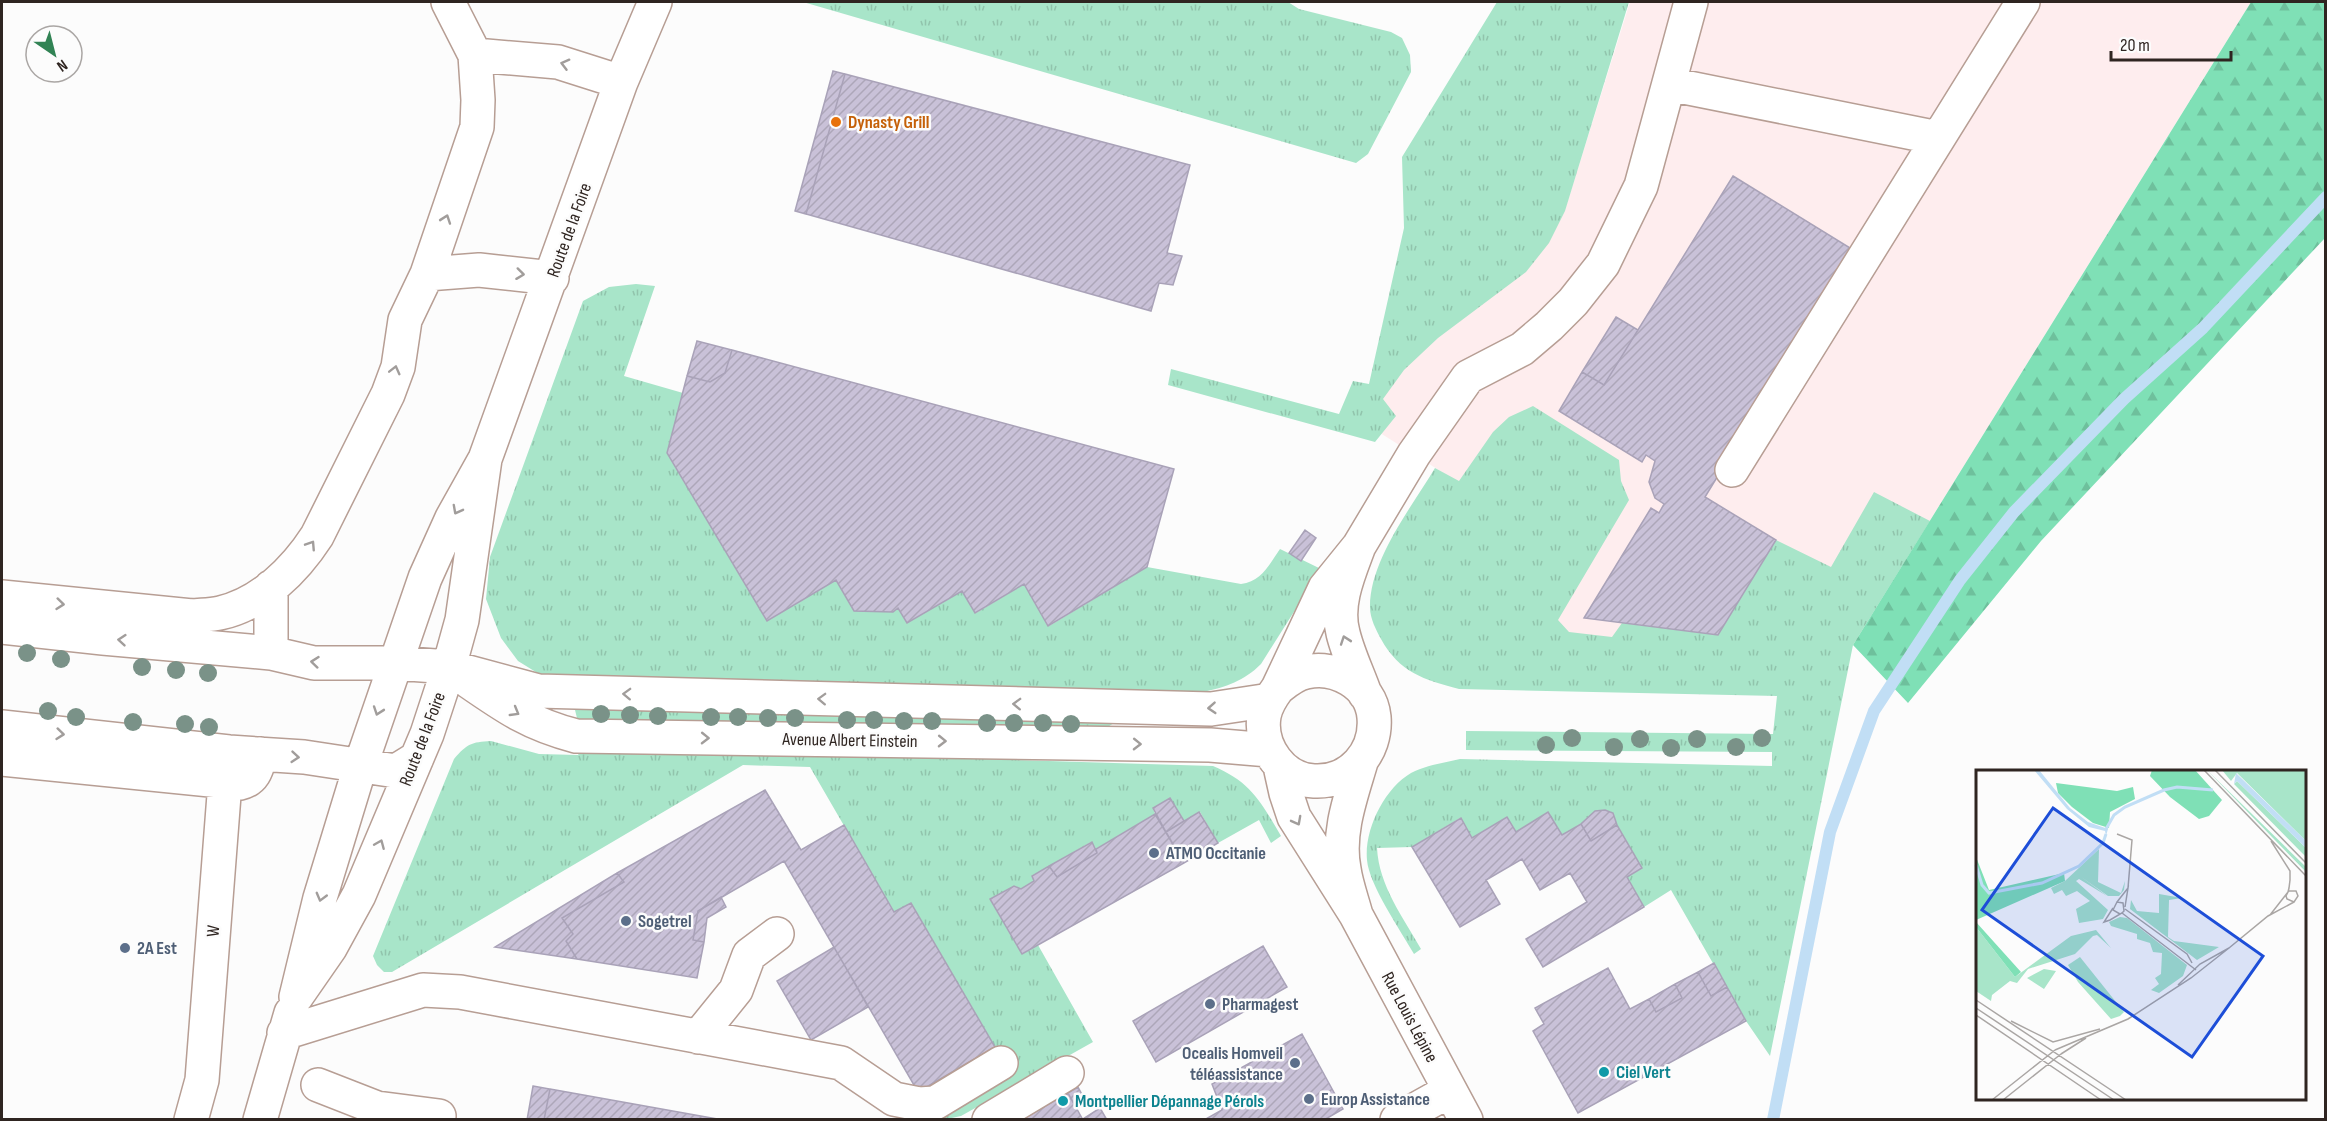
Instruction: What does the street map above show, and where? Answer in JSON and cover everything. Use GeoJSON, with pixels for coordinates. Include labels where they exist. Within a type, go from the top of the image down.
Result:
{"type":"FeatureCollection","features":[{"type":"Feature","properties":{"kind":"street"},"geometry":{"type":"LineString","coordinates":[[2,597],[192,616],[221,613],[245,604],[271,587],[306,554],[334,504],[388,394],[398,367],[405,320],[427,274],[477,127],[475,55],[448,2]]}},
{"type":"Feature","properties":{"kind":"street","name":"Route de la Foire"},"geometry":{"type":"LineString","coordinates":[[260,1119],[296,997],[320,898],[360,767],[424,578],[485,459],[621,82],[655,2]]}},
{"type":"Feature","properties":{"kind":"street"},"geometry":{"type":"LineString","coordinates":[[1359,546],[1345,584],[1341,606],[1342,631],[1373,712],[1375,730],[1371,747],[1361,762],[1347,774],[1331,780],[1313,782],[1295,776],[1274,758],[1264,734],[1264,717],[1325,588],[1359,546],[1414,454],[1468,377],[1522,349],[1573,302],[1603,264],[1641,186],[1691,2]]}},
{"type":"Feature","properties":{"kind":"street"},"geometry":{"type":"LineString","coordinates":[[1732,470],[2023,2]]}},
{"type":"Feature","properties":{"kind":"street"},"geometry":{"type":"LineString","coordinates":[[475,55],[558,62],[621,82]]}},
{"type":"Feature","properties":{"kind":"street"},"geometry":{"type":"LineString","coordinates":[[1669,84],[1938,138]]}},
{"type":"Feature","properties":{"kind":"street"},"geometry":{"type":"LineString","coordinates":[[427,274],[479,270],[552,278]]}},
{"type":"Feature","properties":{"kind":"street","name":"Route de la Foire"},"geometry":{"type":"LineString","coordinates":[[296,997],[330,948],[359,895],[417,758],[449,668],[462,620],[485,459]]}},
{"type":"Feature","properties":{"kind":"street"},"geometry":{"type":"LineString","coordinates":[[271,587],[271,653]]}},
{"type":"Feature","properties":{"kind":"street","name":"Avenue Albert Einstein"},"geometry":{"type":"LineString","coordinates":[[2,627],[271,653],[314,663],[394,663],[449,668],[538,691],[1211,709],[1274,694]]}},
{"type":"Feature","properties":{"kind":"street","name":"Avenue Albert Einstein"},"geometry":{"type":"LineString","coordinates":[[449,668],[514,713],[547,728],[576,736],[1210,745],[1274,758]]}},
{"type":"Feature","properties":{"kind":"street"},"geometry":{"type":"LineString","coordinates":[[1274,694],[1290,678],[1303,672],[1318,670],[1336,673],[1353,681],[1365,694]]}},
{"type":"Feature","properties":{"kind":"street"},"geometry":{"type":"LineString","coordinates":[[2,727],[304,757],[396,771],[417,758]]}},
{"type":"Feature","properties":{"kind":"street"},"geometry":{"type":"LineString","coordinates":[[2,759],[225,782],[248,782],[256,772],[261,754]]}},
{"type":"Feature","properties":{"kind":"street","name":"Rue Louis Lépine"},"geometry":{"type":"LineString","coordinates":[[1274,758],[1294,817],[1356,915],[1466,1119]]}},
{"type":"Feature","properties":{"kind":"street","name":"Rue Louis Lépine"},"geometry":{"type":"LineString","coordinates":[[1356,915],[1344,869],[1342,845],[1349,803],[1361,762]]}},
{"type":"Feature","properties":{"kind":"street","name":"W"},"geometry":{"type":"LineString","coordinates":[[191,1119],[201,1080],[225,782]]}},
{"type":"Feature","properties":{"kind":"street"},"geometry":{"type":"LineString","coordinates":[[698,1037],[736,990],[749,955],[777,934]]}},
{"type":"Feature","properties":{"kind":"street"},"geometry":{"type":"LineString","coordinates":[[284,1033],[423,990],[439,990],[841,1063],[894,1099],[919,1104],[935,1103],[1001,1063]]}},
{"type":"Feature","properties":{"kind":"street"},"geometry":{"type":"LineString","coordinates":[[989,1119],[1066,1073]]}},
{"type":"Feature","properties":{"kind":"street"},"geometry":{"type":"LineString","coordinates":[[318,1085],[377,1108],[439,1116],[438,1119]]}},
{"type":"Feature","properties":{"kind":"street"},"geometry":{"type":"LineString","coordinates":[[1397,1119],[1449,1091]]}},
{"type":"Feature","properties":{"kind":"shaded area"},"geometry":{"type":"Polygon","coordinates":[[[1630,2],[2251,2],[1853,645],[1780,664],[1451,659],[1445,474],[1366,424],[1436,174],[1565,210],[1630,2]]]}},
{"type":"Feature","properties":{"kind":"green space"},"geometry":{"type":"Polygon","coordinates":[[[803,2],[1288,2],[1299,9],[1391,32],[1402,38],[1410,55],[1411,72],[1368,154],[1356,163],[803,2]]]}},
{"type":"Feature","properties":{"kind":"green space"},"geometry":{"type":"Polygon","coordinates":[[[1497,2],[1629,2],[1565,211],[1549,243],[1526,272],[1438,338],[1404,370],[1383,399],[1396,416],[1375,442],[1168,385],[1171,369],[1339,414],[1353,381],[1369,384],[1404,228],[1402,157],[1497,2]]]}},
{"type":"Feature","properties":{"kind":"green space"},"geometry":{"type":"Polygon","coordinates":[[[2251,2],[2325,2],[2325,238],[2041,541],[1908,703],[1853,645],[2251,2]]]}},
{"type":"Feature","properties":{"kind":"green space"},"geometry":{"type":"Polygon","coordinates":[[[636,284],[655,286],[624,376],[683,393],[667,453],[767,621],[836,580],[854,610],[893,612],[898,608],[907,623],[962,591],[976,613],[1024,584],[1049,626],[1147,567],[1241,584],[1248,583],[1259,576],[1280,549],[1321,569],[1261,664],[1234,683],[1203,692],[561,680],[539,674],[518,661],[501,638],[486,599],[490,557],[583,301],[609,287],[636,284]]]}},
{"type":"Feature","properties":{"kind":"green space"},"geometry":{"type":"Polygon","coordinates":[[[1533,406],[1619,460],[1621,481],[1629,500],[1558,620],[1569,632],[1612,637],[1622,623],[1718,635],[1776,540],[1831,567],[1874,492],[1930,521],[1853,645],[1770,1056],[1746,1021],[1671,890],[1644,907],[1627,877],[1642,868],[1617,825],[1613,813],[1599,811],[1562,835],[1548,812],[1516,832],[1507,817],[1472,838],[1460,818],[1412,847],[1377,848],[1387,888],[1421,949],[1414,954],[1373,882],[1367,860],[1367,848],[1378,810],[1402,780],[1411,773],[1429,766],[1460,759],[1772,766],[1772,752],[1466,750],[1466,731],[1773,734],[1777,696],[1459,689],[1414,673],[1404,667],[1388,650],[1377,632],[1370,608],[1376,572],[1393,535],[1435,468],[1459,481],[1493,432],[1509,417],[1533,406]]]}},
{"type":"Feature","properties":{"kind":"green space"},"geometry":{"type":"Polygon","coordinates":[[[582,706],[1114,723],[1095,735],[578,722],[575,710],[582,706]]]}},
{"type":"Feature","properties":{"kind":"green space"},"geometry":{"type":"Polygon","coordinates":[[[491,741],[539,754],[578,755],[583,747],[1213,766],[1237,779],[1254,794],[1281,836],[1271,843],[1259,820],[1218,843],[1200,812],[1184,821],[1170,798],[1153,808],[1155,814],[1096,849],[1091,842],[1032,876],[1034,881],[1021,889],[991,900],[1022,954],[1038,945],[1093,1042],[961,1116],[947,1119],[909,1119],[918,1092],[995,1047],[911,903],[894,912],[810,767],[743,765],[392,972],[384,972],[377,965],[373,956],[454,759],[470,745],[491,741]]]}},
{"type":"Feature","properties":{"kind":"building"},"geometry":{"type":"Polygon","coordinates":[[[833,71],[845,74],[806,214],[795,211],[833,71]]]}},
{"type":"Feature","properties":{"kind":"building"},"geometry":{"type":"Polygon","coordinates":[[[845,74],[1190,165],[1167,253],[1182,256],[1173,285],[1159,283],[1151,311],[806,214],[845,74]]]}},
{"type":"Feature","properties":{"kind":"building"},"geometry":{"type":"Polygon","coordinates":[[[1733,176],[1855,251],[1705,497],[1776,540],[1718,635],[1584,618],[1651,508],[1659,513],[1664,504],[1655,498],[1649,482],[1655,461],[1646,455],[1642,462],[1559,411],[1582,372],[1604,385],[1733,176]]]}},
{"type":"Feature","properties":{"kind":"building"},"geometry":{"type":"Polygon","coordinates":[[[1616,317],[1638,330],[1604,385],[1582,372],[1616,317]]]}},
{"type":"Feature","properties":{"kind":"building"},"geometry":{"type":"Polygon","coordinates":[[[697,341],[732,350],[725,373],[710,382],[687,376],[697,341]]]}},
{"type":"Feature","properties":{"kind":"building"},"geometry":{"type":"Polygon","coordinates":[[[732,350],[1174,469],[1147,567],[1048,626],[1024,584],[975,613],[962,591],[907,623],[898,608],[893,612],[854,611],[836,580],[767,621],[667,453],[687,376],[710,382],[725,373],[732,350]]]}},
{"type":"Feature","properties":{"kind":"building"},"geometry":{"type":"Polygon","coordinates":[[[1305,530],[1316,538],[1301,561],[1289,553],[1305,530]]]}},
{"type":"Feature","properties":{"kind":"building"},"geometry":{"type":"Polygon","coordinates":[[[765,790],[801,850],[844,825],[894,912],[911,903],[995,1047],[918,1092],[784,861],[698,911],[693,940],[704,942],[697,978],[577,959],[566,941],[573,934],[562,918],[624,882],[617,873],[765,790]]]}},
{"type":"Feature","properties":{"kind":"building"},"geometry":{"type":"Polygon","coordinates":[[[1170,798],[1184,821],[1166,832],[1153,808],[1170,798]]]}},
{"type":"Feature","properties":{"kind":"building"},"geometry":{"type":"Polygon","coordinates":[[[1605,810],[1613,813],[1617,825],[1591,841],[1581,824],[1595,811],[1605,810]]]}},
{"type":"Feature","properties":{"kind":"building"},"geometry":{"type":"Polygon","coordinates":[[[1199,812],[1218,843],[1184,863],[1166,832],[1199,812]]]}},
{"type":"Feature","properties":{"kind":"building"},"geometry":{"type":"Polygon","coordinates":[[[1548,812],[1562,835],[1581,824],[1591,841],[1617,825],[1642,868],[1627,877],[1644,907],[1543,967],[1526,939],[1587,902],[1570,873],[1540,890],[1522,859],[1486,880],[1500,904],[1460,927],[1412,847],[1461,818],[1472,838],[1507,817],[1516,832],[1548,812]]]}},
{"type":"Feature","properties":{"kind":"building"},"geometry":{"type":"Polygon","coordinates":[[[1155,814],[1184,863],[1022,954],[990,899],[1014,886],[1021,889],[1034,881],[1032,876],[1049,866],[1057,877],[1097,853],[1096,849],[1155,814]]]}},
{"type":"Feature","properties":{"kind":"building"},"geometry":{"type":"Polygon","coordinates":[[[1092,842],[1097,853],[1057,877],[1049,866],[1092,842]]]}},
{"type":"Feature","properties":{"kind":"building"},"geometry":{"type":"Polygon","coordinates":[[[617,873],[624,882],[562,918],[573,934],[566,941],[577,959],[495,947],[617,873]]]}},
{"type":"Feature","properties":{"kind":"building"},"geometry":{"type":"Polygon","coordinates":[[[721,897],[726,907],[707,918],[704,942],[693,940],[698,911],[721,897]]]}},
{"type":"Feature","properties":{"kind":"building","name":"Pharmagest"},"geometry":{"type":"Polygon","coordinates":[[[1263,946],[1287,987],[1156,1062],[1133,1021],[1263,946]]]}},
{"type":"Feature","properties":{"kind":"building"},"geometry":{"type":"Polygon","coordinates":[[[834,947],[868,1007],[811,1040],[777,981],[834,947]]]}},
{"type":"Feature","properties":{"kind":"building"},"geometry":{"type":"Polygon","coordinates":[[[1714,963],[1727,987],[1711,996],[1698,972],[1714,963]]]}},
{"type":"Feature","properties":{"kind":"building","name":"Ciel Vert"},"geometry":{"type":"Polygon","coordinates":[[[1608,968],[1630,1009],[1649,999],[1656,1012],[1682,998],[1675,984],[1698,972],[1711,996],[1727,987],[1746,1021],[1578,1113],[1533,1031],[1544,1024],[1535,1008],[1608,968]]]}},
{"type":"Feature","properties":{"kind":"building"},"geometry":{"type":"Polygon","coordinates":[[[1675,984],[1682,998],[1656,1012],[1649,999],[1675,984]]]}},
{"type":"Feature","properties":{"kind":"building"},"geometry":{"type":"Polygon","coordinates":[[[1302,1034],[1343,1109],[1324,1120],[1204,1120],[1222,1110],[1212,1084],[1302,1034]]]}},
{"type":"Feature","properties":{"kind":"building"},"geometry":{"type":"Polygon","coordinates":[[[533,1086],[550,1089],[544,1120],[527,1120],[533,1086]]]}},
{"type":"Feature","properties":{"kind":"building"},"geometry":{"type":"Polygon","coordinates":[[[1078,1087],[1086,1102],[1076,1108],[1068,1093],[1078,1087]]]}},
{"type":"Feature","properties":{"kind":"building"},"geometry":{"type":"Polygon","coordinates":[[[550,1089],[723,1120],[544,1120],[550,1089]]]}},
{"type":"Feature","properties":{"kind":"building","name":"Montpellier Dépannage Pérols"},"geometry":{"type":"Polygon","coordinates":[[[1068,1093],[1083,1120],[1021,1120],[1068,1093]]]}},
{"type":"Feature","properties":{"kind":"building"},"geometry":{"type":"Polygon","coordinates":[[[1100,1108],[1107,1120],[1083,1120],[1083,1119],[1100,1108]]]}},
{"type":"Feature","properties":{"kind":"waterway"},"geometry":{"type":"LineString","coordinates":[[1773,1120],[1830,832],[1874,711],[1960,580],[2014,512],[2124,399],[2203,328],[2326,197]]}},
{"type":"Feature","properties":{"kind":"place","name":"Dynasty Grill"},"geometry":{"type":"Point","coordinates":[836,122]}},
{"type":"Feature","properties":{"kind":"place","name":"ATMO Occitanie"},"geometry":{"type":"Point","coordinates":[1154,853]}},
{"type":"Feature","properties":{"kind":"place","name":"Sogetrel"},"geometry":{"type":"Point","coordinates":[626,921]}},
{"type":"Feature","properties":{"kind":"place","name":"2A Est"},"geometry":{"type":"Point","coordinates":[125,948]}},
{"type":"Feature","properties":{"kind":"place","name":"Pharmagest"},"geometry":{"type":"Point","coordinates":[1210,1004]}},
{"type":"Feature","properties":{"kind":"place","name":"Ocealis Homveil téléassistance"},"geometry":{"type":"Point","coordinates":[1295,1063]}},
{"type":"Feature","properties":{"kind":"place","name":"Ciel Vert"},"geometry":{"type":"Point","coordinates":[1604,1072]}},
{"type":"Feature","properties":{"kind":"place","name":"Europ Assistance"},"geometry":{"type":"Point","coordinates":[1309,1099]}},
{"type":"Feature","properties":{"kind":"place","name":"Montpellier Dépannage Pérols"},"geometry":{"type":"Point","coordinates":[1063,1101]}}]}
